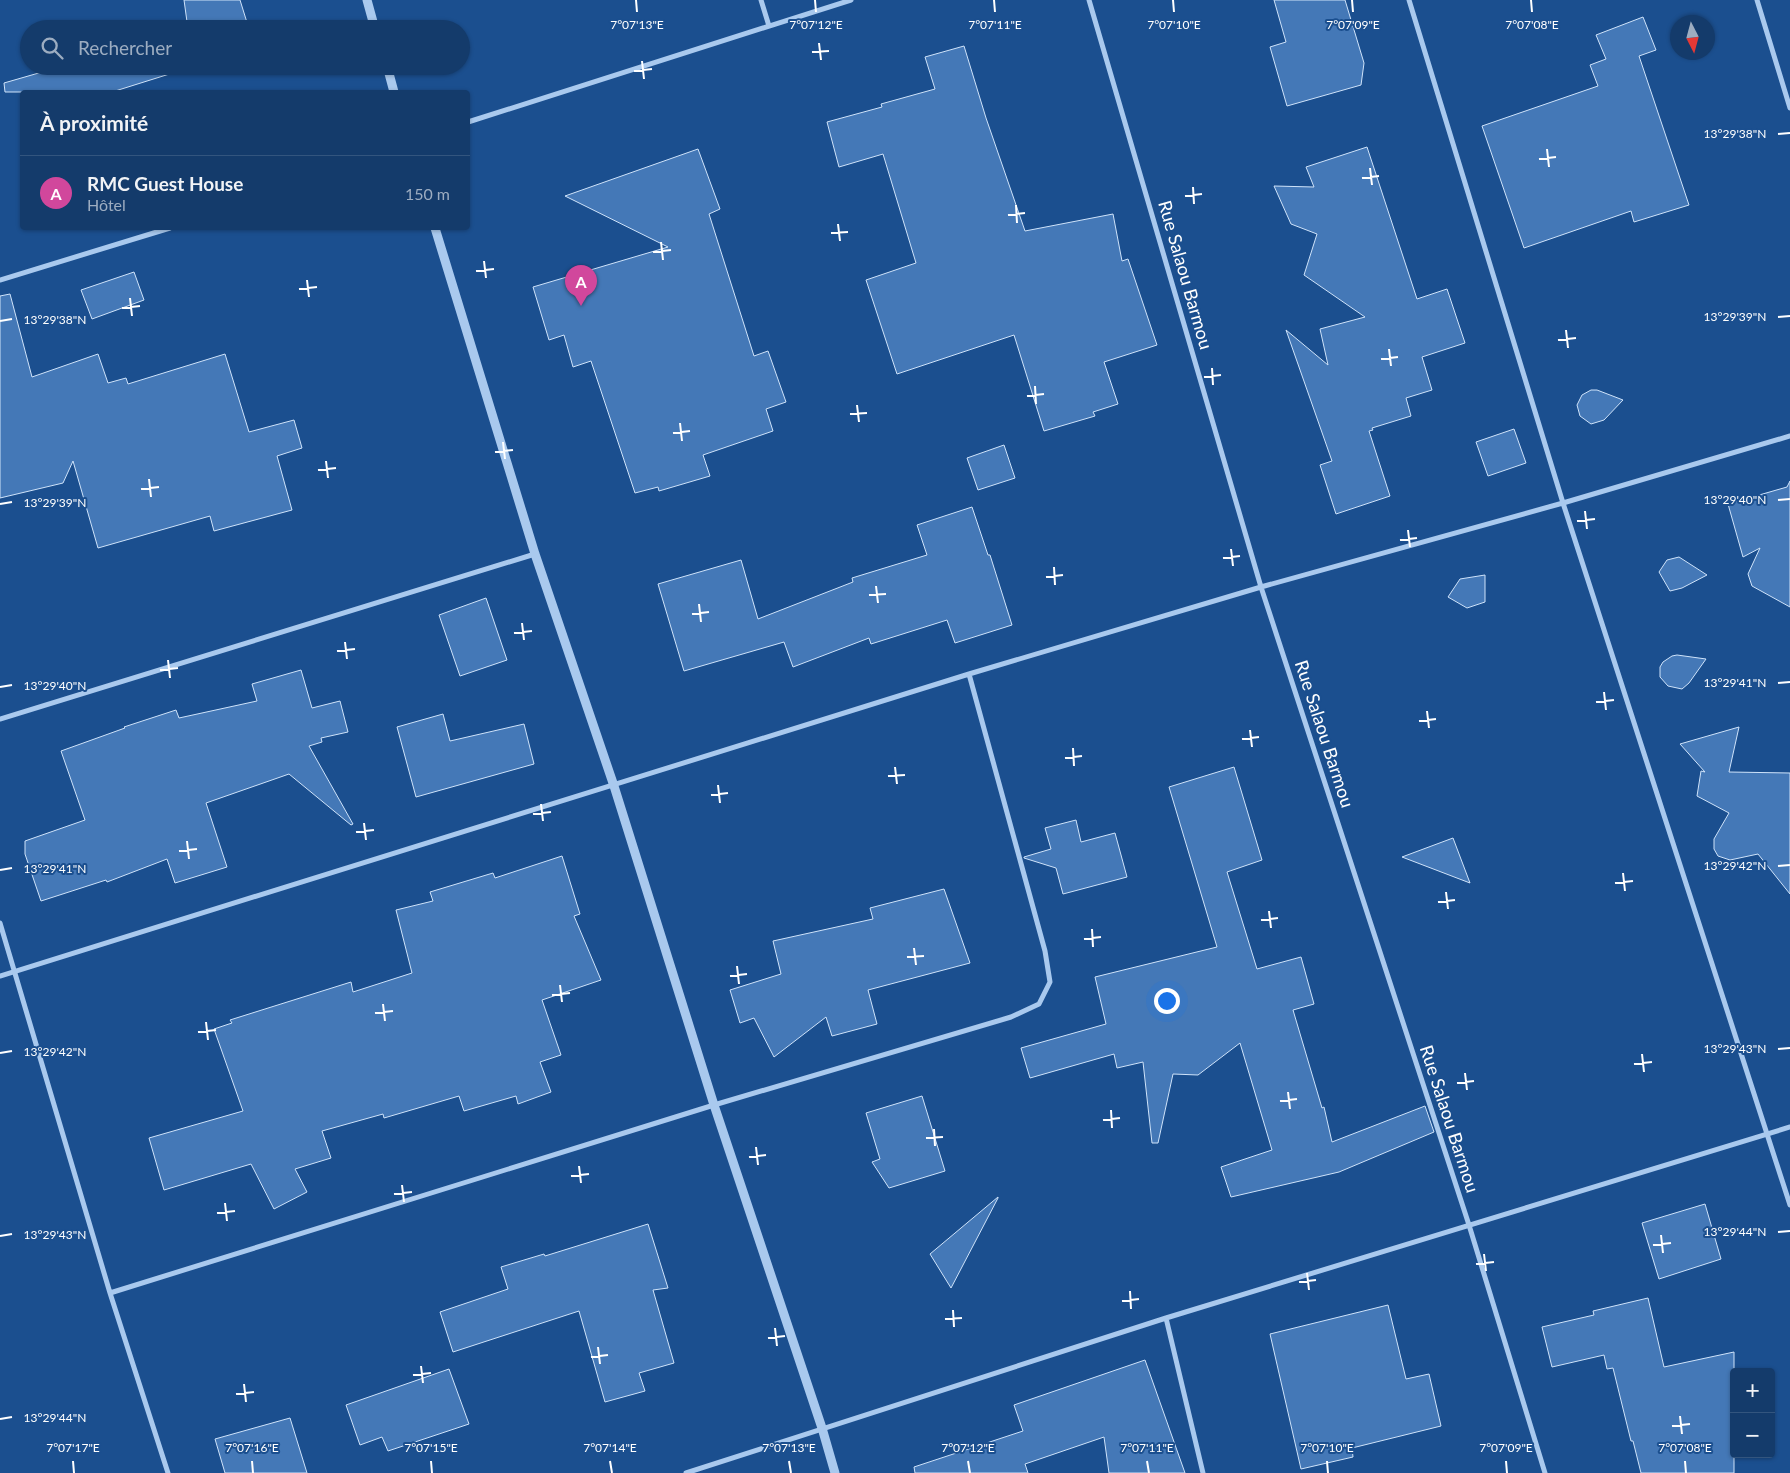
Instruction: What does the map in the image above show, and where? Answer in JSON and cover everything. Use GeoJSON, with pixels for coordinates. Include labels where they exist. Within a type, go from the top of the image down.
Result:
{"type":"FeatureCollection","features":[{"type":"Feature","properties":{"kind":"street"},"geometry":{"type":"LineString","coordinates":[[367,0],[373,20]]}},
{"type":"Feature","properties":{"kind":"street"},"geometry":{"type":"LineString","coordinates":[[761,0],[769,26]]}},
{"type":"Feature","properties":{"kind":"street"},"geometry":{"type":"LineString","coordinates":[[470,121],[851,0]]}},
{"type":"Feature","properties":{"kind":"street","name":"Rue Salaou Barmou"},"geometry":{"type":"LineString","coordinates":[[1090,0],[1261,587],[1469,1225],[1545,1473]]}},
{"type":"Feature","properties":{"kind":"street"},"geometry":{"type":"LineString","coordinates":[[1409,0],[1563,503],[1790,1205]]}},
{"type":"Feature","properties":{"kind":"street"},"geometry":{"type":"LineString","coordinates":[[1757,0],[1790,108]]}},
{"type":"Feature","properties":{"kind":"street"},"geometry":{"type":"LineString","coordinates":[[389,75],[393,90]]}},
{"type":"Feature","properties":{"kind":"street"},"geometry":{"type":"LineString","coordinates":[[0,280],[163,230]]}},
{"type":"Feature","properties":{"kind":"street"},"geometry":{"type":"LineString","coordinates":[[436,230],[535,554],[614,786],[714,1105],[822,1428],[835,1473]]}},
{"type":"Feature","properties":{"kind":"street"},"geometry":{"type":"LineString","coordinates":[[0,976],[969,674],[1261,587],[1563,503],[1790,436]]}},
{"type":"Feature","properties":{"kind":"street"},"geometry":{"type":"LineString","coordinates":[[0,719],[535,554]]}},
{"type":"Feature","properties":{"kind":"street"},"geometry":{"type":"LineString","coordinates":[[110,1294],[714,1105],[1011,1017],[1039,1004],[1050,982],[1045,951],[969,674]]}},
{"type":"Feature","properties":{"kind":"street"},"geometry":{"type":"LineString","coordinates":[[0,922],[110,1294],[168,1473]]}},
{"type":"Feature","properties":{"kind":"street"},"geometry":{"type":"LineString","coordinates":[[686,1473],[1166,1318],[1790,1127]]}},
{"type":"Feature","properties":{"kind":"street"},"geometry":{"type":"LineString","coordinates":[[1166,1318],[1204,1473]]}},
{"type":"Feature","properties":{"kind":"building"},"geometry":{"type":"Polygon","coordinates":[[[184,0],[240,0],[246,20],[187,20],[184,0]]]}},
{"type":"Feature","properties":{"kind":"building"},"geometry":{"type":"Polygon","coordinates":[[[1274,0],[1345,0],[1364,63],[1361,85],[1287,106],[1270,47],[1286,42],[1274,0]]]}},
{"type":"Feature","properties":{"kind":"building"},"geometry":{"type":"Polygon","coordinates":[[[1643,17],[1656,50],[1639,56],[1689,205],[1634,222],[1631,211],[1524,248],[1482,126],[1598,86],[1590,65],[1606,59],[1596,35],[1643,17]]]}},
{"type":"Feature","properties":{"kind":"building"},"geometry":{"type":"Polygon","coordinates":[[[964,46],[986,118],[1025,231],[1113,214],[1122,261],[1128,259],[1157,345],[1104,362],[1118,404],[1093,412],[1095,416],[1044,431],[1014,335],[897,374],[866,280],[916,263],[883,154],[839,167],[827,122],[882,107],[881,104],[935,89],[925,57],[964,46]]]}},
{"type":"Feature","properties":{"kind":"building"},"geometry":{"type":"Polygon","coordinates":[[[32,75],[166,75],[118,90],[20,90],[20,92],[5,92],[4,83],[32,75]]]}},
{"type":"Feature","properties":{"kind":"building"},"geometry":{"type":"Polygon","coordinates":[[[1367,147],[1417,299],[1447,289],[1465,343],[1422,357],[1432,390],[1406,398],[1411,416],[1372,428],[1373,430],[1369,431],[1390,496],[1336,514],[1320,465],[1332,461],[1286,330],[1328,365],[1320,329],[1365,317],[1304,275],[1317,234],[1291,224],[1274,186],[1314,187],[1306,167],[1367,147]]]}},
{"type":"Feature","properties":{"kind":"building"},"geometry":{"type":"Polygon","coordinates":[[[698,149],[720,209],[709,214],[754,356],[768,351],[786,402],[766,409],[773,431],[703,455],[710,476],[659,491],[658,487],[635,493],[591,361],[573,367],[564,335],[549,340],[533,287],[668,247],[565,196],[698,149]]]}},
{"type":"Feature","properties":{"kind":"building"},"geometry":{"type":"Polygon","coordinates":[[[134,272],[144,300],[92,319],[81,290],[134,272]]]}},
{"type":"Feature","properties":{"kind":"building"},"geometry":{"type":"Polygon","coordinates":[[[10,294],[32,377],[98,354],[108,383],[126,378],[128,384],[225,354],[249,432],[294,420],[302,448],[277,456],[292,510],[214,531],[210,516],[98,548],[73,461],[63,483],[0,498],[0,296],[10,294]]]}},
{"type":"Feature","properties":{"kind":"building"},"geometry":{"type":"Polygon","coordinates":[[[1591,390],[1597,390],[1623,400],[1604,420],[1591,424],[1580,416],[1577,405],[1582,395],[1591,390]]]}},
{"type":"Feature","properties":{"kind":"building"},"geometry":{"type":"Polygon","coordinates":[[[1514,429],[1526,463],[1488,476],[1476,442],[1514,429]]]}},
{"type":"Feature","properties":{"kind":"building"},"geometry":{"type":"Polygon","coordinates":[[[1004,445],[1015,478],[978,490],[967,458],[1004,445]]]}},
{"type":"Feature","properties":{"kind":"building"},"geometry":{"type":"Polygon","coordinates":[[[1790,481],[1790,607],[1752,586],[1748,574],[1760,548],[1743,557],[1728,504],[1787,487],[1790,481]]]}},
{"type":"Feature","properties":{"kind":"building"},"geometry":{"type":"Polygon","coordinates":[[[972,507],[988,555],[990,555],[1012,625],[955,643],[947,620],[871,644],[869,638],[793,667],[784,642],[684,671],[658,584],[741,560],[758,619],[853,582],[852,578],[927,555],[917,525],[972,507]]]}},
{"type":"Feature","properties":{"kind":"building"},"geometry":{"type":"Polygon","coordinates":[[[1679,557],[1707,575],[1682,588],[1670,591],[1659,572],[1667,560],[1679,557]]]}},
{"type":"Feature","properties":{"kind":"building"},"geometry":{"type":"Polygon","coordinates":[[[1485,575],[1485,602],[1467,608],[1448,597],[1460,579],[1485,575]]]}},
{"type":"Feature","properties":{"kind":"building"},"geometry":{"type":"Polygon","coordinates":[[[486,598],[507,660],[460,676],[439,615],[486,598]]]}},
{"type":"Feature","properties":{"kind":"building"},"geometry":{"type":"Polygon","coordinates":[[[1677,655],[1706,659],[1689,683],[1682,689],[1668,686],[1660,677],[1660,667],[1663,662],[1677,655]]]}},
{"type":"Feature","properties":{"kind":"building"},"geometry":{"type":"Polygon","coordinates":[[[301,670],[312,708],[340,701],[348,732],[321,738],[322,742],[309,746],[353,824],[351,825],[289,774],[206,803],[227,867],[175,883],[167,859],[107,882],[106,880],[41,901],[25,854],[25,841],[85,820],[61,751],[176,710],[179,718],[257,701],[252,684],[301,670]]]}},
{"type":"Feature","properties":{"kind":"building"},"geometry":{"type":"Polygon","coordinates":[[[443,714],[450,741],[524,724],[534,764],[416,797],[397,727],[443,714]]]}},
{"type":"Feature","properties":{"kind":"building"},"geometry":{"type":"Polygon","coordinates":[[[1739,727],[1729,772],[1790,773],[1790,894],[1758,854],[1730,860],[1718,856],[1714,849],[1714,839],[1729,813],[1697,796],[1701,771],[1705,772],[1680,744],[1739,727]]]}},
{"type":"Feature","properties":{"kind":"building"},"geometry":{"type":"Polygon","coordinates":[[[1234,767],[1262,860],[1227,872],[1257,969],[1301,957],[1314,1004],[1293,1010],[1322,1108],[1324,1107],[1332,1142],[1425,1106],[1434,1132],[1339,1172],[1231,1197],[1221,1167],[1272,1150],[1240,1043],[1198,1075],[1173,1074],[1158,1143],[1152,1143],[1143,1062],[1117,1068],[1114,1054],[1030,1078],[1021,1048],[1106,1024],[1095,977],[1217,947],[1169,787],[1234,767]]]}},
{"type":"Feature","properties":{"kind":"building"},"geometry":{"type":"Polygon","coordinates":[[[1076,820],[1081,842],[1115,833],[1127,877],[1063,894],[1056,868],[1024,858],[1051,849],[1045,828],[1076,820]]]}},
{"type":"Feature","properties":{"kind":"building"},"geometry":{"type":"Polygon","coordinates":[[[1453,838],[1470,883],[1402,857],[1453,838]]]}},
{"type":"Feature","properties":{"kind":"building"},"geometry":{"type":"Polygon","coordinates":[[[562,856],[580,914],[574,916],[601,980],[542,1000],[561,1055],[540,1062],[551,1092],[518,1104],[516,1096],[464,1111],[459,1096],[384,1118],[383,1114],[322,1131],[331,1158],[295,1169],[307,1192],[274,1209],[251,1164],[164,1190],[149,1138],[243,1111],[214,1029],[232,1023],[230,1020],[351,982],[353,992],[412,973],[396,910],[433,901],[430,892],[493,873],[495,878],[562,856]]]}},
{"type":"Feature","properties":{"kind":"building"},"geometry":{"type":"Polygon","coordinates":[[[944,889],[970,963],[868,990],[877,1024],[832,1036],[826,1017],[774,1057],[754,1018],[740,1023],[730,990],[781,974],[773,941],[873,919],[870,908],[944,889]]]}},
{"type":"Feature","properties":{"kind":"building"},"geometry":{"type":"Polygon","coordinates":[[[922,1096],[945,1171],[889,1188],[872,1162],[880,1159],[866,1113],[922,1096]]]}},
{"type":"Feature","properties":{"kind":"building"},"geometry":{"type":"Polygon","coordinates":[[[998,1198],[951,1288],[930,1254],[998,1198]]]}},
{"type":"Feature","properties":{"kind":"building"},"geometry":{"type":"Polygon","coordinates":[[[1705,1204],[1721,1259],[1659,1279],[1642,1223],[1705,1204]]]}},
{"type":"Feature","properties":{"kind":"building"},"geometry":{"type":"Polygon","coordinates":[[[648,1224],[668,1288],[653,1290],[674,1363],[639,1373],[645,1391],[605,1402],[579,1311],[453,1352],[440,1312],[508,1289],[501,1267],[544,1254],[545,1256],[648,1224]]]}},
{"type":"Feature","properties":{"kind":"building"},"geometry":{"type":"Polygon","coordinates":[[[1648,1298],[1664,1367],[1734,1352],[1734,1368],[1730,1368],[1730,1458],[1734,1458],[1734,1473],[1641,1473],[1613,1368],[1607,1369],[1604,1355],[1552,1367],[1542,1327],[1594,1315],[1593,1311],[1648,1298]]]}},
{"type":"Feature","properties":{"kind":"building"},"geometry":{"type":"Polygon","coordinates":[[[1388,1305],[1406,1379],[1429,1374],[1441,1426],[1352,1448],[1353,1457],[1301,1469],[1270,1334],[1388,1305]]]}},
{"type":"Feature","properties":{"kind":"building"},"geometry":{"type":"Polygon","coordinates":[[[1145,1360],[1185,1473],[1109,1473],[1104,1437],[1025,1464],[1028,1473],[915,1473],[914,1467],[1023,1431],[1014,1405],[1145,1360]]]}},
{"type":"Feature","properties":{"kind":"building"},"geometry":{"type":"Polygon","coordinates":[[[449,1369],[469,1424],[388,1451],[382,1437],[360,1445],[346,1405],[449,1369]]]}},
{"type":"Feature","properties":{"kind":"building"},"geometry":{"type":"Polygon","coordinates":[[[290,1418],[307,1473],[225,1473],[215,1439],[290,1418]]]}},
{"type":"Feature","properties":{"kind":"place","name":"RMC Guest House"},"geometry":{"type":"Point","coordinates":[581,306]}}]}
